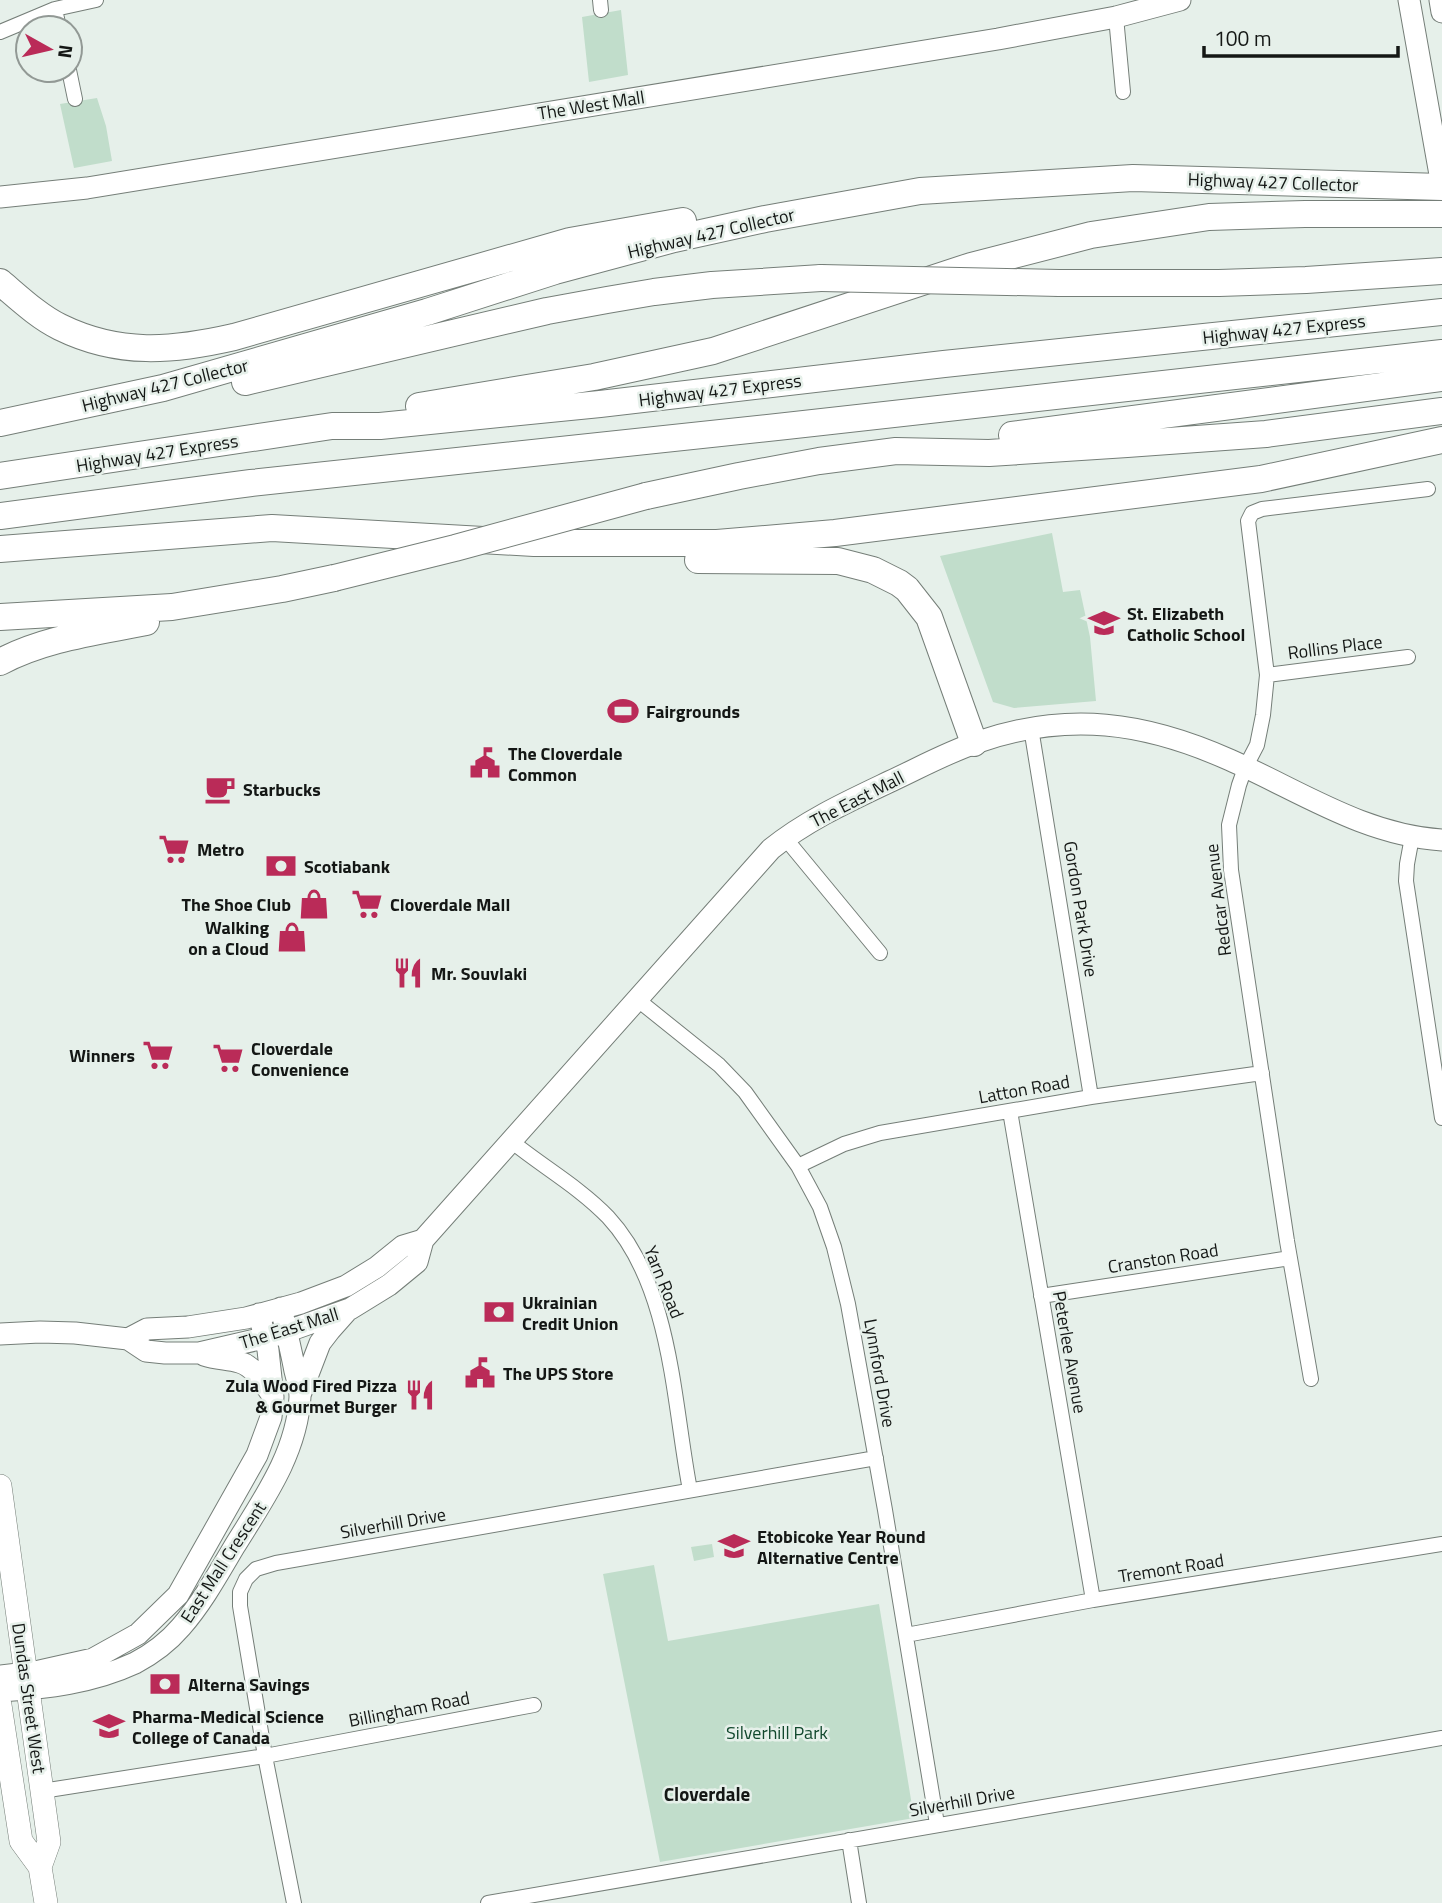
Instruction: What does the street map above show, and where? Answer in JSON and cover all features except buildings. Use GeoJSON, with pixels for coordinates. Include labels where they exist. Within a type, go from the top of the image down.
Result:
{"type":"FeatureCollection","features":[{"type":"Feature","properties":{"kind":"highway","name":"Highway 427 Collector"},"geometry":{"type":"LineString","coordinates":[[0,423],[163,388],[427,312],[555,271],[674,239],[765,219],[920,191],[1133,178],[1442,186]]}},
{"type":"Feature","properties":{"kind":"highway"},"geometry":{"type":"LineString","coordinates":[[332,426],[382,412],[594,377],[713,351],[971,266],[1091,235],[1209,218],[1442,214]]}},
{"type":"Feature","properties":{"kind":"highway"},"geometry":{"type":"LineString","coordinates":[[0,282],[59,327],[83,337],[107,344],[167,349],[234,337],[570,241],[712,217],[765,219]]}},
{"type":"Feature","properties":{"kind":"highway"},"geometry":{"type":"LineString","coordinates":[[0,434],[151,404],[547,311],[677,289],[821,278],[1219,283],[1442,271]]}},
{"type":"Feature","properties":{"kind":"highway","name":"Highway 427 Express"},"geometry":{"type":"LineString","coordinates":[[0,477],[332,426],[380,426],[1442,312]]}},
{"type":"Feature","properties":{"kind":"highway"},"geometry":{"type":"LineString","coordinates":[[0,516],[251,483],[1442,353]]}},
{"type":"Feature","properties":{"kind":"highway"},"geometry":{"type":"LineString","coordinates":[[0,662],[49,642],[175,616],[334,578],[646,496],[739,475],[819,461],[1442,377]]}},
{"type":"Feature","properties":{"kind":"highway"},"geometry":{"type":"LineString","coordinates":[[896,451],[989,453],[1266,434],[1442,411]]}},
{"type":"Feature","properties":{"kind":"highway"},"geometry":{"type":"LineString","coordinates":[[0,549],[272,528],[534,543],[717,544],[848,532],[1261,479],[1442,440]]}},
{"type":"Feature","properties":{"kind":"highway"},"geometry":{"type":"LineString","coordinates":[[534,543],[582,556],[838,561],[873,570],[907,589],[929,617],[974,743]]}},
{"type":"Feature","properties":{"kind":"highway"},"geometry":{"type":"LineString","coordinates":[[0,617],[172,607],[282,589]]}},
{"type":"Feature","properties":{"kind":"main road","name":"The West Mall"},"geometry":{"type":"LineString","coordinates":[[0,197],[87,188],[999,38],[1116,17],[1180,0]]}},
{"type":"Feature","properties":{"kind":"main road"},"geometry":{"type":"LineString","coordinates":[[1409,0],[1442,186]]}},
{"type":"Feature","properties":{"kind":"main road"},"geometry":{"type":"LineString","coordinates":[[1440,0],[1442,12]]}},
{"type":"Feature","properties":{"kind":"main road","name":"The East Mall"},"geometry":{"type":"LineString","coordinates":[[0,1334],[64,1332],[128,1339],[146,1351],[199,1353],[287,1332],[350,1309],[389,1285],[416,1262],[424,1240],[771,849],[818,817],[974,743],[1031,727],[1081,724],[1128,726],[1187,742],[1375,828],[1442,840]]}},
{"type":"Feature","properties":{"kind":"main road","name":"The East Mall"},"geometry":{"type":"LineString","coordinates":[[128,1339],[147,1329],[188,1328],[246,1318],[301,1303],[346,1286],[377,1267],[403,1246],[424,1240]]}},
{"type":"Feature","properties":{"kind":"main road","name":"East Mall Crescent"},"geometry":{"type":"LineString","coordinates":[[0,1676],[26,1681],[92,1680],[137,1662],[161,1646],[182,1627],[212,1584],[278,1473],[292,1440],[300,1395],[281,1308]]}},
{"type":"Feature","properties":{"kind":"main road"},"geometry":{"type":"LineString","coordinates":[[300,1395],[320,1343],[350,1309]]}},
{"type":"Feature","properties":{"kind":"main road","name":"East Mall Crescent"},"geometry":{"type":"LineString","coordinates":[[0,1691],[93,1659],[138,1634],[178,1595],[257,1455],[271,1416],[273,1397],[259,1314]]}},
{"type":"Feature","properties":{"kind":"main road"},"geometry":{"type":"LineString","coordinates":[[199,1353],[218,1360],[243,1363],[261,1379],[273,1397]]}},
{"type":"Feature","properties":{"kind":"main road","name":"Dundas Street West"},"geometry":{"type":"LineString","coordinates":[[0,1486],[48,1842],[40,1867]]}},
{"type":"Feature","properties":{"kind":"main road","name":"Dundas Street West"},"geometry":{"type":"LineString","coordinates":[[0,1705],[21,1841],[40,1867],[46,1903]]}},
{"type":"Feature","properties":{"kind":"street"},"geometry":{"type":"LineString","coordinates":[[0,32],[55,9],[96,0]]}},
{"type":"Feature","properties":{"kind":"street"},"geometry":{"type":"LineString","coordinates":[[55,9],[56,14]]}},
{"type":"Feature","properties":{"kind":"street"},"geometry":{"type":"LineString","coordinates":[[1116,17],[1123,92]]}},
{"type":"Feature","properties":{"kind":"street"},"geometry":{"type":"LineString","coordinates":[[72,84],[75,99]]}},
{"type":"Feature","properties":{"kind":"street","name":"Redcar Avenue"},"geometry":{"type":"LineString","coordinates":[[1311,1379],[1290,1258],[1229,845],[1232,811],[1245,768],[1257,745],[1267,675],[1248,524],[1252,513],[1262,509],[1428,489]]}},
{"type":"Feature","properties":{"kind":"street","name":"Rollins Place"},"geometry":{"type":"LineString","coordinates":[[1267,675],[1408,657]]}},
{"type":"Feature","properties":{"kind":"street","name":"Gordon Park Drive"},"geometry":{"type":"LineString","coordinates":[[1031,727],[1091,1097]]}},
{"type":"Feature","properties":{"kind":"street"},"geometry":{"type":"LineString","coordinates":[[1412,836],[1406,881],[1442,1118]]}},
{"type":"Feature","properties":{"kind":"street"},"geometry":{"type":"LineString","coordinates":[[785,838],[880,953]]}},
{"type":"Feature","properties":{"kind":"street","name":"Lynnford Drive"},"geometry":{"type":"LineString","coordinates":[[638,1000],[719,1065],[745,1092],[798,1166],[820,1207],[834,1247],[848,1304],[937,1824]]}},
{"type":"Feature","properties":{"kind":"street","name":"Latton Road"},"geometry":{"type":"LineString","coordinates":[[798,1166],[870,1135],[1091,1097],[1262,1073]]}},
{"type":"Feature","properties":{"kind":"street","name":"Peterlee Avenue"},"geometry":{"type":"LineString","coordinates":[[1010,1111],[1093,1600]]}},
{"type":"Feature","properties":{"kind":"street","name":"Yarn Road"},"geometry":{"type":"LineString","coordinates":[[511,1141],[595,1204],[610,1219],[641,1267],[662,1326],[676,1395],[690,1490]]}},
{"type":"Feature","properties":{"kind":"street","name":"Cranston Road"},"geometry":{"type":"LineString","coordinates":[[1041,1296],[1290,1258]]}},
{"type":"Feature","properties":{"kind":"street","name":"Silverhill Drive"},"geometry":{"type":"LineString","coordinates":[[294,1903],[290,1893],[241,1618],[240,1599],[243,1585],[256,1569],[276,1563],[876,1458]]}},
{"type":"Feature","properties":{"kind":"street","name":"Tremont Road"},"geometry":{"type":"LineString","coordinates":[[906,1635],[1093,1600],[1442,1544]]}},
{"type":"Feature","properties":{"kind":"street","name":"Billingham Road"},"geometry":{"type":"LineString","coordinates":[[42,1791],[265,1756],[534,1705]]}},
{"type":"Feature","properties":{"kind":"street","name":"Silverhill Drive"},"geometry":{"type":"LineString","coordinates":[[488,1903],[1442,1738]]}},
{"type":"Feature","properties":{"kind":"street"},"geometry":{"type":"LineString","coordinates":[[849,1840],[859,1903]]}},
{"type":"Feature","properties":{"kind":"green space"},"geometry":{"type":"Polygon","coordinates":[[[621,10],[628,75],[589,82],[582,17],[621,10]]]}},
{"type":"Feature","properties":{"kind":"green space"},"geometry":{"type":"Polygon","coordinates":[[[97,98],[106,126],[112,161],[74,168],[60,104],[97,98]]]}},
{"type":"Feature","properties":{"kind":"green space"},"geometry":{"type":"Polygon","coordinates":[[[1052,533],[1063,592],[1080,590],[1090,637],[1096,701],[1014,708],[993,702],[940,556],[1052,533]]]}},
{"type":"Feature","properties":{"kind":"green space"},"geometry":{"type":"Polygon","coordinates":[[[712,1544],[714,1557],[694,1561],[691,1547],[712,1544]]]}},
{"type":"Feature","properties":{"kind":"green space","name":"Silverhill Park"},"geometry":{"type":"Polygon","coordinates":[[[654,1565],[668,1641],[879,1604],[914,1818],[660,1862],[603,1574],[654,1565]]]}},
{"type":"Feature","properties":{"kind":"place","name":"St. Elizabeth Catholic School"},"geometry":{"type":"Point","coordinates":[1104,623]}},
{"type":"Feature","properties":{"kind":"place","name":"Fairgrounds"},"geometry":{"type":"Point","coordinates":[623,711]}},
{"type":"Feature","properties":{"kind":"place","name":"The Cloverdale Common"},"geometry":{"type":"Point","coordinates":[485,763]}},
{"type":"Feature","properties":{"kind":"place","name":"Starbucks"},"geometry":{"type":"Point","coordinates":[220,789]}},
{"type":"Feature","properties":{"kind":"place","name":"Metro"},"geometry":{"type":"Point","coordinates":[174,849]}},
{"type":"Feature","properties":{"kind":"place","name":"Scotiabank"},"geometry":{"type":"Point","coordinates":[281,866]}},
{"type":"Feature","properties":{"kind":"place","name":"The Shoe Club"},"geometry":{"type":"Point","coordinates":[314,904]}},
{"type":"Feature","properties":{"kind":"place","name":"Cloverdale Mall"},"geometry":{"type":"Point","coordinates":[367,904]}},
{"type":"Feature","properties":{"kind":"place","name":"Walking on a Cloud"},"geometry":{"type":"Point","coordinates":[292,937]}},
{"type":"Feature","properties":{"kind":"place","name":"Mr. Souvlaki"},"geometry":{"type":"Point","coordinates":[408,973]}},
{"type":"Feature","properties":{"kind":"place","name":"Winners"},"geometry":{"type":"Point","coordinates":[158,1055]}},
{"type":"Feature","properties":{"kind":"place","name":"Cloverdale Convenience"},"geometry":{"type":"Point","coordinates":[228,1058]}},
{"type":"Feature","properties":{"kind":"place","name":"Ukrainian Credit Union"},"geometry":{"type":"Point","coordinates":[499,1312]}},
{"type":"Feature","properties":{"kind":"place","name":"The UPS Store"},"geometry":{"type":"Point","coordinates":[480,1373]}},
{"type":"Feature","properties":{"kind":"place","name":"Zula Wood Fired Pizza & Gourmet Burger"},"geometry":{"type":"Point","coordinates":[420,1395]}},
{"type":"Feature","properties":{"kind":"place","name":"Etobicoke Year Round Alternative Centre"},"geometry":{"type":"Point","coordinates":[734,1546]}},
{"type":"Feature","properties":{"kind":"place","name":"Alterna Savings"},"geometry":{"type":"Point","coordinates":[165,1684]}},
{"type":"Feature","properties":{"kind":"place","name":"Pharma-Medical Science College of Canada"},"geometry":{"type":"Point","coordinates":[109,1726]}},
{"type":"Feature","properties":{"kind":"district","name":"Cloverdale"},"geometry":{"type":"Point","coordinates":[707,1793]}}]}
